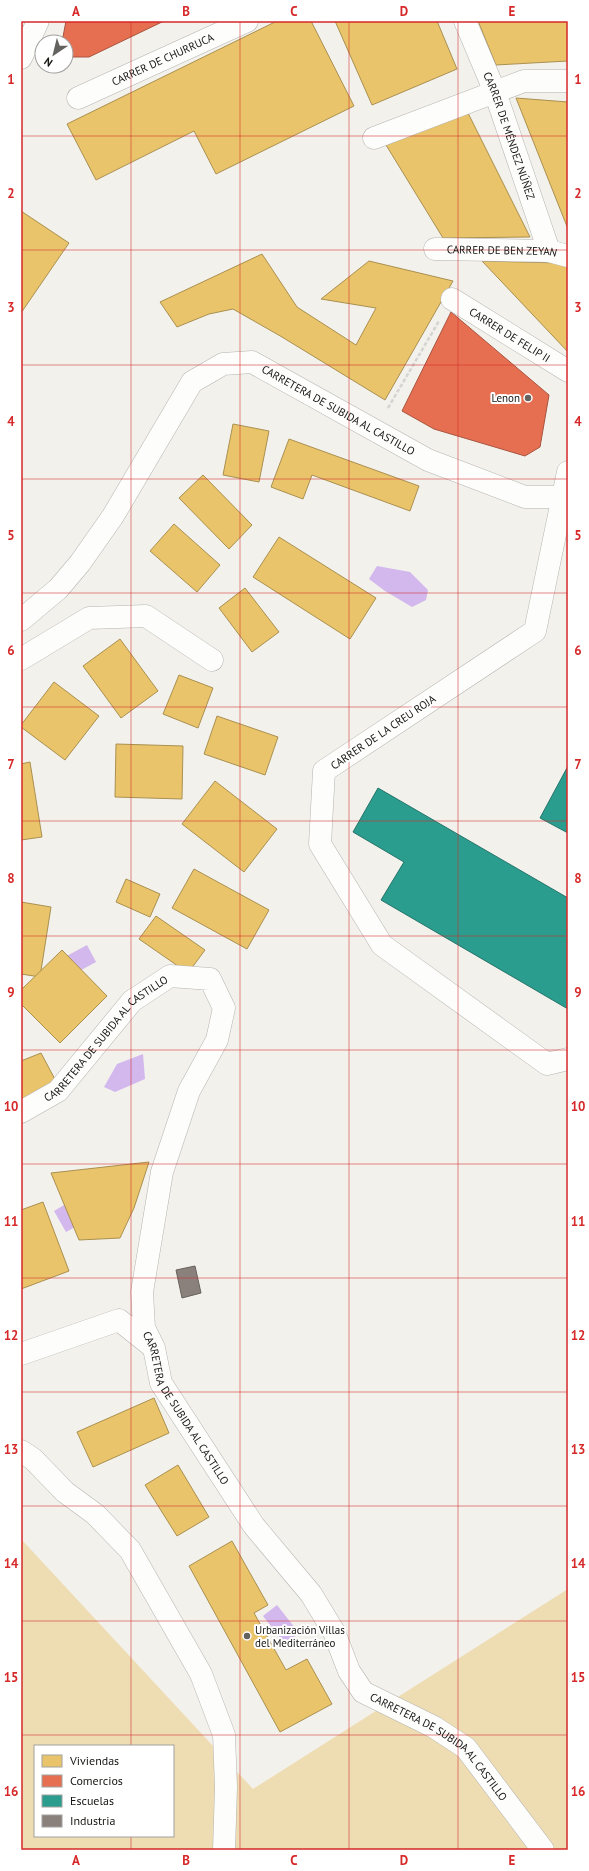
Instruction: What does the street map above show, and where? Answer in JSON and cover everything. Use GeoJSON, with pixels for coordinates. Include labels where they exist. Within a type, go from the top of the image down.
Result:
{"type":"FeatureCollection","features":[{"type":"Feature","properties":{"kind":"street"},"geometry":{"type":"LineString","coordinates":[[21,58],[38,21]]}},
{"type":"Feature","properties":{"kind":"street","name":"CARRER DE CHURRUCA"},"geometry":{"type":"LineString","coordinates":[[78,98],[248,21]]}},
{"type":"Feature","properties":{"kind":"street","name":"CARRER DE MÉNDEZ NÚÑEZ"},"geometry":{"type":"LineString","coordinates":[[465,21],[559,253]]}},
{"type":"Feature","properties":{"kind":"street"},"geometry":{"type":"LineString","coordinates":[[374,138],[524,81],[568,81]]}},
{"type":"Feature","properties":{"kind":"street","name":"CARRER DE BEN ZEYAN"},"geometry":{"type":"LineString","coordinates":[[435,249],[559,253]]}},
{"type":"Feature","properties":{"kind":"street","name":"CARRER DE FELIP II"},"geometry":{"type":"LineString","coordinates":[[452,299],[568,371]]}},
{"type":"Feature","properties":{"kind":"street","name":"CARRETERA DE SUBIDA AL CASTILLO"},"geometry":{"type":"LineString","coordinates":[[21,620],[58,589],[80,563],[113,516],[192,382],[223,364],[252,362],[428,460],[525,497],[565,496]]}},
{"type":"Feature","properties":{"kind":"street"},"geometry":{"type":"LineString","coordinates":[[565,496],[568,472]]}},
{"type":"Feature","properties":{"kind":"street","name":"CARRER DE LA CREU ROJA"},"geometry":{"type":"LineString","coordinates":[[565,496],[534,630],[324,771],[320,844],[382,945],[547,1064],[568,1059]]}},
{"type":"Feature","properties":{"kind":"street"},"geometry":{"type":"LineString","coordinates":[[21,659],[89,618],[146,616],[212,660]]}},
{"type":"Feature","properties":{"kind":"street","name":"CARRETERA DE SUBIDA AL CASTILLO"},"geometry":{"type":"LineString","coordinates":[[21,1112],[58,1091],[132,1001],[170,976],[210,979],[224,1008],[217,1040],[189,1091],[162,1172],[142,1292],[144,1328],[154,1348],[161,1383],[254,1526],[311,1594],[334,1632],[349,1671],[363,1692],[434,1727],[466,1748],[543,1850]]}},
{"type":"Feature","properties":{"kind":"street"},"geometry":{"type":"LineString","coordinates":[[21,1354],[118,1320],[154,1348]]}},
{"type":"Feature","properties":{"kind":"street"},"geometry":{"type":"LineString","coordinates":[[21,1451],[32,1458],[65,1492],[95,1514],[130,1550],[201,1674],[224,1735],[226,1787],[224,1850]]}},
{"type":"Feature","properties":{"kind":"path"},"geometry":{"type":"LineString","coordinates":[[375,431],[452,299]]}},
{"type":"Feature","properties":{"kind":"shaded area"},"geometry":{"type":"Polygon","coordinates":[[[377,566],[410,572],[428,590],[426,600],[412,607],[385,591],[369,579],[377,566]]]}},
{"type":"Feature","properties":{"kind":"shaded area"},"geometry":{"type":"Polygon","coordinates":[[[87,945],[96,962],[72,975],[63,958],[87,945]]]}},
{"type":"Feature","properties":{"kind":"shaded area"},"geometry":{"type":"Polygon","coordinates":[[[143,1054],[145,1079],[115,1092],[104,1087],[117,1064],[143,1054]]]}},
{"type":"Feature","properties":{"kind":"shaded area"},"geometry":{"type":"Polygon","coordinates":[[[76,1198],[88,1220],[66,1232],[54,1211],[76,1198]]]}},
{"type":"Feature","properties":{"kind":"shaded area"},"geometry":{"type":"Polygon","coordinates":[[[21,1539],[253,1789],[568,1589],[568,1850],[21,1850],[21,1539]]]}},
{"type":"Feature","properties":{"kind":"shaded area"},"geometry":{"type":"Polygon","coordinates":[[[277,1605],[299,1633],[285,1644],[263,1616],[277,1605]]]}},
{"type":"Feature","properties":{"kind":"building: Viviendas"},"geometry":{"type":"Polygon","coordinates":[[[277,21],[311,21],[354,106],[216,174],[194,131],[96,180],[67,124],[277,21]]]}},
{"type":"Feature","properties":{"kind":"building: Viviendas"},"geometry":{"type":"Polygon","coordinates":[[[335,21],[437,21],[457,69],[372,105],[335,21]]]}},
{"type":"Feature","properties":{"kind":"building: Viviendas"},"geometry":{"type":"Polygon","coordinates":[[[478,21],[568,21],[568,61],[496,65],[478,21]]]}},
{"type":"Feature","properties":{"kind":"building: Viviendas"},"geometry":{"type":"Polygon","coordinates":[[[516,98],[568,102],[568,229],[516,98]]]}},
{"type":"Feature","properties":{"kind":"building: Viviendas"},"geometry":{"type":"Polygon","coordinates":[[[467,111],[530,237],[443,238],[386,145],[467,111]]]}},
{"type":"Feature","properties":{"kind":"building: Viviendas"},"geometry":{"type":"Polygon","coordinates":[[[21,211],[69,243],[21,313],[21,211]]]}},
{"type":"Feature","properties":{"kind":"building: Viviendas"},"geometry":{"type":"Polygon","coordinates":[[[262,254],[297,307],[356,345],[376,308],[321,299],[369,261],[453,281],[385,400],[233,309],[209,314],[177,327],[160,302],[262,254]]]}},
{"type":"Feature","properties":{"kind":"building: Viviendas"},"geometry":{"type":"Polygon","coordinates":[[[482,261],[560,263],[568,268],[568,352],[482,261]]]}},
{"type":"Feature","properties":{"kind":"building: Viviendas"},"geometry":{"type":"Polygon","coordinates":[[[233,424],[269,431],[259,482],[223,475],[233,424]]]}},
{"type":"Feature","properties":{"kind":"building: Viviendas"},"geometry":{"type":"Polygon","coordinates":[[[289,439],[419,486],[410,511],[312,475],[303,499],[271,487],[289,439]]]}},
{"type":"Feature","properties":{"kind":"building: Viviendas"},"geometry":{"type":"Polygon","coordinates":[[[203,475],[252,525],[229,549],[179,498],[203,475]]]}},
{"type":"Feature","properties":{"kind":"building: Viviendas"},"geometry":{"type":"Polygon","coordinates":[[[174,524],[220,565],[197,592],[150,551],[174,524]]]}},
{"type":"Feature","properties":{"kind":"building: Viviendas"},"geometry":{"type":"Polygon","coordinates":[[[279,537],[376,598],[350,639],[253,577],[279,537]]]}},
{"type":"Feature","properties":{"kind":"building: Viviendas"},"geometry":{"type":"Polygon","coordinates":[[[245,588],[279,632],[252,652],[219,608],[245,588]]]}},
{"type":"Feature","properties":{"kind":"building: Viviendas"},"geometry":{"type":"Polygon","coordinates":[[[120,639],[158,691],[121,718],[83,666],[120,639]]]}},
{"type":"Feature","properties":{"kind":"building: Viviendas"},"geometry":{"type":"Polygon","coordinates":[[[179,675],[213,688],[198,728],[163,714],[179,675]]]}},
{"type":"Feature","properties":{"kind":"building: Viviendas"},"geometry":{"type":"Polygon","coordinates":[[[54,682],[99,716],[65,760],[21,727],[54,682]]]}},
{"type":"Feature","properties":{"kind":"building: Viviendas"},"geometry":{"type":"Polygon","coordinates":[[[217,716],[278,737],[265,775],[204,754],[217,716]]]}},
{"type":"Feature","properties":{"kind":"building: Viviendas"},"geometry":{"type":"Polygon","coordinates":[[[116,744],[183,746],[182,799],[115,797],[116,744]]]}},
{"type":"Feature","properties":{"kind":"building: Viviendas"},"geometry":{"type":"Polygon","coordinates":[[[30,762],[42,837],[21,840],[21,764],[30,762]]]}},
{"type":"Feature","properties":{"kind":"building: Viviendas"},"geometry":{"type":"Polygon","coordinates":[[[215,781],[277,829],[244,872],[182,824],[215,781]]]}},
{"type":"Feature","properties":{"kind":"building: Viviendas"},"geometry":{"type":"Polygon","coordinates":[[[194,869],[269,910],[247,949],[172,908],[194,869]]]}},
{"type":"Feature","properties":{"kind":"building: Viviendas"},"geometry":{"type":"Polygon","coordinates":[[[126,879],[160,894],[150,917],[116,902],[126,879]]]}},
{"type":"Feature","properties":{"kind":"building: Viviendas"},"geometry":{"type":"Polygon","coordinates":[[[21,902],[51,907],[40,977],[21,974],[21,902]]]}},
{"type":"Feature","properties":{"kind":"building: Viviendas"},"geometry":{"type":"Polygon","coordinates":[[[156,916],[205,950],[188,973],[139,939],[156,916]]]}},
{"type":"Feature","properties":{"kind":"building: Viviendas"},"geometry":{"type":"Polygon","coordinates":[[[62,950],[107,996],[60,1043],[21,1004],[21,990],[62,950]]]}},
{"type":"Feature","properties":{"kind":"building: Viviendas"},"geometry":{"type":"Polygon","coordinates":[[[41,1053],[58,1085],[21,1102],[21,1061],[41,1053]]]}},
{"type":"Feature","properties":{"kind":"building: Viviendas"},"geometry":{"type":"Polygon","coordinates":[[[149,1162],[134,1208],[120,1238],[79,1240],[51,1173],[149,1162]]]}},
{"type":"Feature","properties":{"kind":"building: Viviendas"},"geometry":{"type":"Polygon","coordinates":[[[43,1202],[69,1271],[21,1289],[21,1210],[43,1202]]]}},
{"type":"Feature","properties":{"kind":"building: Viviendas"},"geometry":{"type":"Polygon","coordinates":[[[154,1398],[169,1433],[93,1467],[77,1432],[154,1398]]]}},
{"type":"Feature","properties":{"kind":"building: Viviendas"},"geometry":{"type":"Polygon","coordinates":[[[178,1465],[209,1517],[177,1536],[145,1485],[178,1465]]]}},
{"type":"Feature","properties":{"kind":"building: Viviendas","name":"Urbanización Villas del Mediterráneo"},"geometry":{"type":"Polygon","coordinates":[[[232,1541],[268,1605],[254,1613],[286,1670],[307,1659],[332,1704],[280,1732],[189,1566],[232,1541]]]}},
{"type":"Feature","properties":{"kind":"building: Comercios"},"geometry":{"type":"Polygon","coordinates":[[[66,21],[164,21],[89,57],[74,57],[74,34],[64,34],[66,21]]]}},
{"type":"Feature","properties":{"kind":"building: Comercios"},"geometry":{"type":"Polygon","coordinates":[[[451,312],[549,395],[540,447],[525,456],[434,429],[402,411],[451,312]]]}},
{"type":"Feature","properties":{"kind":"building: Escuelas"},"geometry":{"type":"Polygon","coordinates":[[[568,766],[568,833],[540,818],[568,766]]]}},
{"type":"Feature","properties":{"kind":"building: Escuelas"},"geometry":{"type":"Polygon","coordinates":[[[378,788],[568,898],[568,1009],[381,900],[404,862],[353,832],[378,788]]]}},
{"type":"Feature","properties":{"kind":"building: Industria"},"geometry":{"type":"Polygon","coordinates":[[[195,1266],[201,1293],[182,1298],[176,1270],[195,1266]]]}},
{"type":"Feature","properties":{"kind":"place","name":"Lenon"},"geometry":{"type":"Point","coordinates":[528,398]}},
{"type":"Feature","properties":{"kind":"place","name":"Urbanización Villas del Mediterráneo"},"geometry":{"type":"Point","coordinates":[247,1636]}}]}
